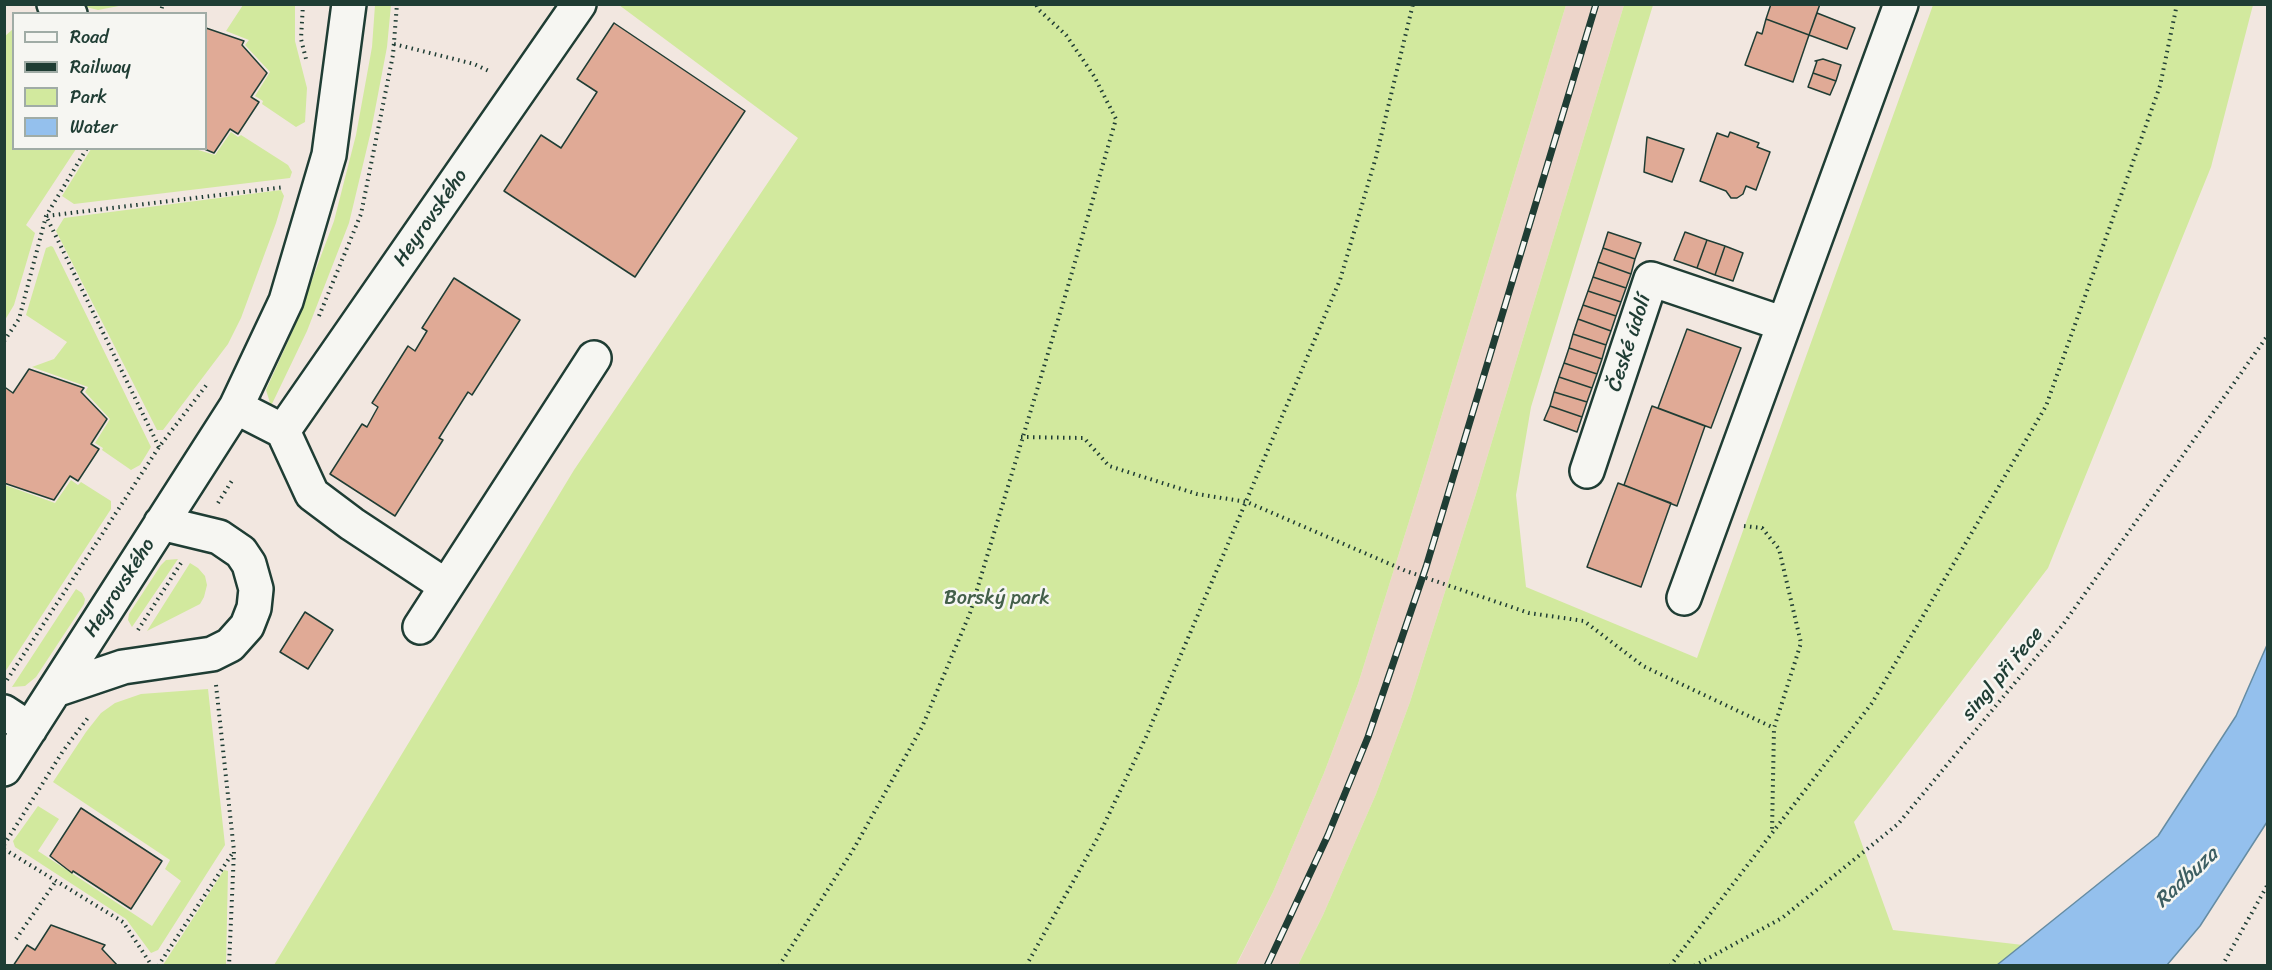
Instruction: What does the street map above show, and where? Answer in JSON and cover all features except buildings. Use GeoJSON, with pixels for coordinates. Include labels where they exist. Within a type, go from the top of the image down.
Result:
{"type":"FeatureCollection","features":[{"type":"Feature","properties":{"kind":"street"},"geometry":{"type":"LineString","coordinates":[[54,4],[67,12]]}},
{"type":"Feature","properties":{"kind":"street","name":"Heyrovského"},"geometry":{"type":"LineString","coordinates":[[4,769],[17,721],[55,690],[236,407],[286,301],[329,155],[349,4]]}},
{"type":"Feature","properties":{"kind":"street","name":"Heyrovského"},"geometry":{"type":"LineString","coordinates":[[283,432],[579,4]]}},
{"type":"Feature","properties":{"kind":"street"},"geometry":{"type":"LineString","coordinates":[[1684,598],[1901,4]]}},
{"type":"Feature","properties":{"kind":"street","name":"České údolí"},"geometry":{"type":"LineString","coordinates":[[1587,471],[1651,279],[1784,324]]}},
{"type":"Feature","properties":{"kind":"street"},"geometry":{"type":"LineString","coordinates":[[420,627],[594,358]]}},
{"type":"Feature","properties":{"kind":"street"},"geometry":{"type":"LineString","coordinates":[[236,407],[283,432],[312,494],[352,524],[446,586]]}},
{"type":"Feature","properties":{"kind":"street"},"geometry":{"type":"LineString","coordinates":[[55,690],[123,667],[212,654],[235,641],[247,626],[253,615],[256,589],[249,564],[236,548],[219,537],[161,523]]}},
{"type":"Feature","properties":{"kind":"path"},"geometry":{"type":"LineString","coordinates":[[303,4],[301,39],[307,61]]}},
{"type":"Feature","properties":{"kind":"path"},"geometry":{"type":"LineString","coordinates":[[779,966],[853,850],[922,727],[970,613],[1116,119],[1094,76],[1066,35],[1038,9],[1036,4]]}},
{"type":"Feature","properties":{"kind":"path"},"geometry":{"type":"LineString","coordinates":[[1026,966],[1098,837],[1146,737],[1340,280],[1376,156],[1413,4]]}},
{"type":"Feature","properties":{"kind":"path"},"geometry":{"type":"LineString","coordinates":[[1670,966],[1872,704],[2046,406],[2160,86],[2177,4]]}},
{"type":"Feature","properties":{"kind":"path"},"geometry":{"type":"LineString","coordinates":[[394,44],[474,64],[522,86]]}},
{"type":"Feature","properties":{"kind":"path"},"geometry":{"type":"LineString","coordinates":[[4,341],[18,319],[46,216],[86,150]]}},
{"type":"Feature","properties":{"kind":"path"},"geometry":{"type":"LineString","coordinates":[[46,216],[322,182]]}},
{"type":"Feature","properties":{"kind":"path"},"geometry":{"type":"LineString","coordinates":[[46,216],[159,447]]}},
{"type":"Feature","properties":{"kind":"path","name":"singl při řece"},"geometry":{"type":"LineString","coordinates":[[1694,966],[1782,918],[1898,824],[2062,626],[2268,335]]}},
{"type":"Feature","properties":{"kind":"path"},"geometry":{"type":"LineString","coordinates":[[4,683],[159,447],[212,378]]}},
{"type":"Feature","properties":{"kind":"path"},"geometry":{"type":"LineString","coordinates":[[1021,437],[1084,438],[1109,466],[1197,494],[1246,502],[1406,571],[1529,613],[1584,621],[1643,666],[1774,728]]}},
{"type":"Feature","properties":{"kind":"path"},"geometry":{"type":"LineString","coordinates":[[1718,505],[1743,526],[1762,528],[1779,549],[1801,643],[1774,728],[1772,833]]}},
{"type":"Feature","properties":{"kind":"path"},"geometry":{"type":"LineString","coordinates":[[212,654],[234,851],[229,966]]}},
{"type":"Feature","properties":{"kind":"path"},"geometry":{"type":"LineString","coordinates":[[91,715],[63,751],[4,847],[123,922],[152,966]]}},
{"type":"Feature","properties":{"kind":"path"},"geometry":{"type":"LineString","coordinates":[[158,966],[234,851]]}},
{"type":"Feature","properties":{"kind":"path"},"geometry":{"type":"LineString","coordinates":[[16,939],[56,881]]}},
{"type":"Feature","properties":{"kind":"path"},"geometry":{"type":"LineString","coordinates":[[2222,966],[2268,884]]}},
{"type":"Feature","properties":{"kind":"shaded area"},"geometry":{"type":"Polygon","coordinates":[[[1566,5],[1624,5],[1476,494],[1410,702],[1376,794],[1323,915],[1298,965],[1236,966],[1273,892],[1324,773],[1358,684],[1566,5]]]}},
{"type":"Feature","properties":{"kind":"green space"},"geometry":{"type":"Polygon","coordinates":[[[78,5],[124,5],[98,10],[78,5]]]}},
{"type":"Feature","properties":{"kind":"green space"},"geometry":{"type":"Polygon","coordinates":[[[243,5],[295,5],[295,41],[307,88],[305,122],[296,127],[262,104],[263,101],[255,96],[270,72],[245,45],[249,40],[226,31],[243,5]]]}},
{"type":"Feature","properties":{"kind":"green space"},"geometry":{"type":"Polygon","coordinates":[[[375,5],[391,5],[387,47],[371,131],[349,223],[307,331],[271,406],[266,390],[294,328],[334,221],[356,135],[372,47],[375,5]]]}},
{"type":"Feature","properties":{"kind":"green space","name":"Borský park"},"geometry":{"type":"Polygon","coordinates":[[[619,5],[1566,5],[1358,684],[1324,773],[1273,892],[1236,965],[274,965],[574,470],[798,138],[619,5]]]}},
{"type":"Feature","properties":{"kind":"green space"},"geometry":{"type":"Polygon","coordinates":[[[1624,5],[1653,5],[1531,407],[1516,495],[1526,587],[1697,658],[1933,5],[2253,5],[2211,167],[2048,568],[1854,822],[1893,930],[2023,945],[1997,965],[1298,965],[1323,915],[1376,794],[1410,702],[1476,494],[1624,5]]]}},
{"type":"Feature","properties":{"kind":"green space"},"geometry":{"type":"Polygon","coordinates":[[[12,30],[12,150],[75,150],[26,225],[35,233],[14,305],[5,320],[4,37],[12,30]]]}},
{"type":"Feature","properties":{"kind":"green space"},"geometry":{"type":"Polygon","coordinates":[[[231,132],[238,137],[241,135],[288,165],[292,172],[290,178],[74,204],[62,196],[90,150],[198,150],[215,155],[231,132]]]}},
{"type":"Feature","properties":{"kind":"green space"},"geometry":{"type":"Polygon","coordinates":[[[281,190],[284,196],[276,223],[241,318],[228,344],[163,430],[157,430],[56,231],[64,218],[281,190]]]}},
{"type":"Feature","properties":{"kind":"green space"},"geometry":{"type":"Polygon","coordinates":[[[51,246],[151,447],[140,465],[131,470],[95,443],[110,419],[85,392],[88,387],[32,367],[54,359],[67,342],[26,315],[46,248],[51,246]]]}},
{"type":"Feature","properties":{"kind":"green space"},"geometry":{"type":"Polygon","coordinates":[[[71,480],[78,485],[81,482],[111,501],[111,509],[5,672],[5,485],[55,503],[71,480]]]}},
{"type":"Feature","properties":{"kind":"green space"},"geometry":{"type":"Polygon","coordinates":[[[178,559],[132,627],[128,620],[129,614],[161,565],[166,560],[178,559]]]}},
{"type":"Feature","properties":{"kind":"green space"},"geometry":{"type":"Polygon","coordinates":[[[190,563],[205,576],[207,585],[200,604],[147,631],[190,563]]]}},
{"type":"Feature","properties":{"kind":"green space"},"geometry":{"type":"Polygon","coordinates":[[[76,589],[82,593],[85,599],[84,604],[36,677],[25,686],[12,687],[76,589]]]}},
{"type":"Feature","properties":{"kind":"green space"},"geometry":{"type":"Polygon","coordinates":[[[208,689],[225,845],[158,950],[151,953],[126,919],[15,847],[13,841],[38,806],[59,819],[38,851],[152,926],[181,881],[165,869],[170,860],[53,782],[86,732],[101,713],[115,703],[141,694],[208,689]]]}},
{"type":"Feature","properties":{"kind":"green space"},"geometry":{"type":"Polygon","coordinates":[[[224,870],[228,871],[226,965],[163,965],[224,870]]]}},
{"type":"Feature","properties":{"kind":"water","name":"Radbuza"},"geometry":{"type":"Polygon","coordinates":[[[2267,645],[2267,822],[2200,926],[2167,965],[1997,965],[2158,836],[2236,716],[2267,645]]]}},
{"type":"Feature","properties":{"kind":"railway"},"geometry":{"type":"LineString","coordinates":[[1267,966],[1328,835],[1368,737],[1426,567],[1596,4]]}}]}
